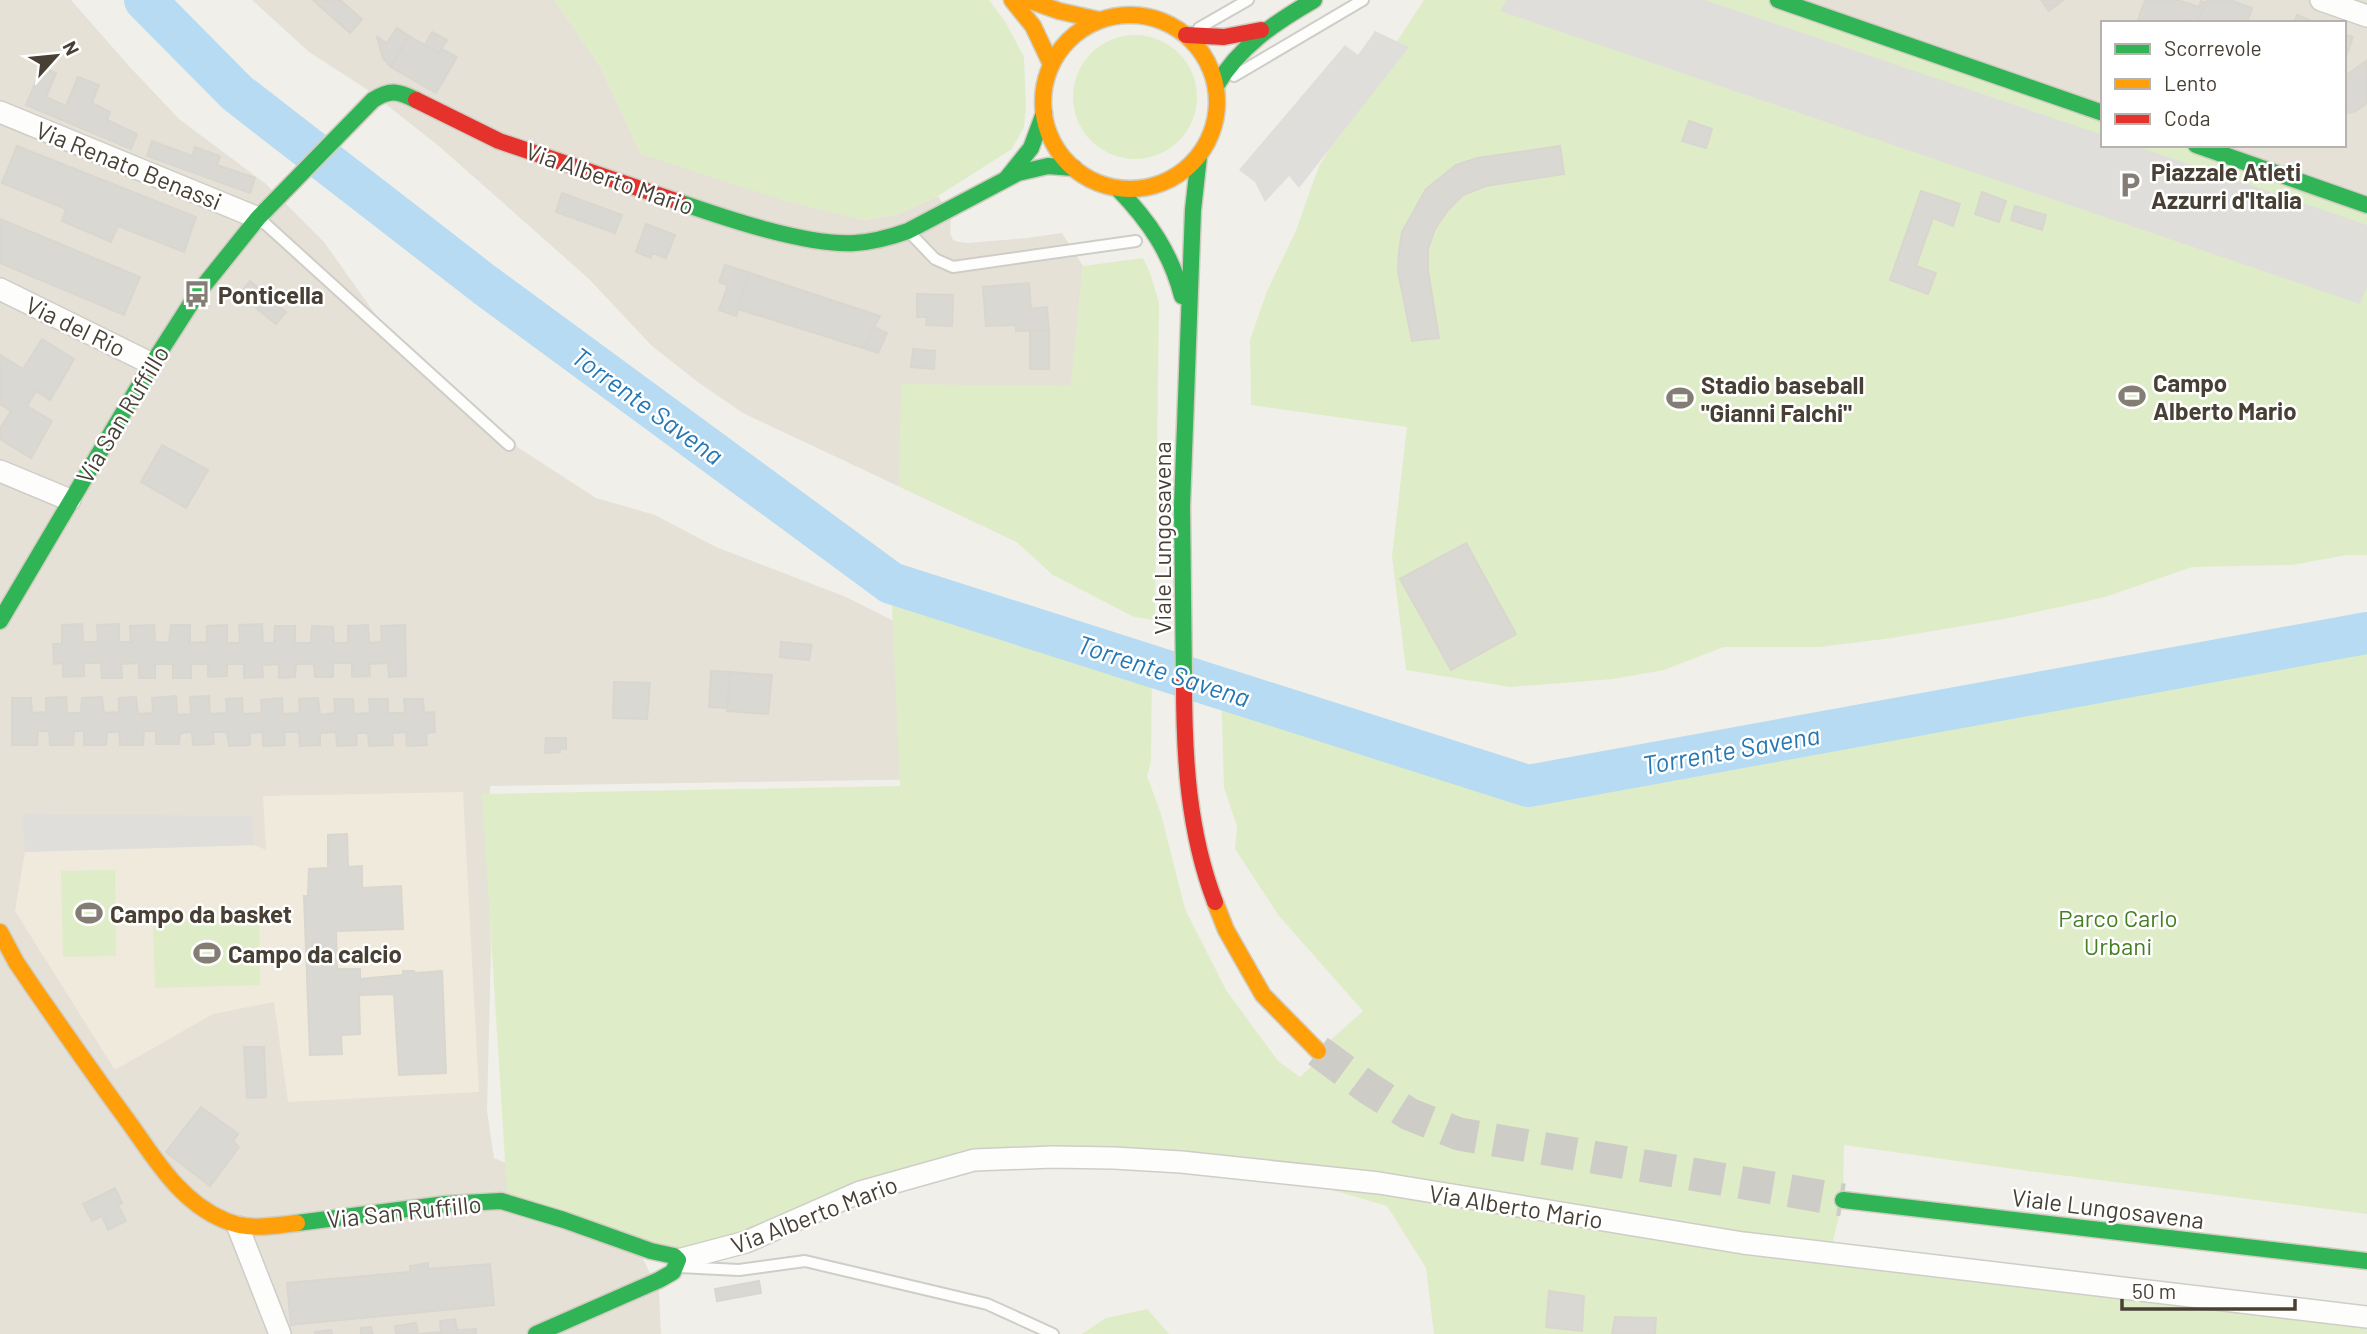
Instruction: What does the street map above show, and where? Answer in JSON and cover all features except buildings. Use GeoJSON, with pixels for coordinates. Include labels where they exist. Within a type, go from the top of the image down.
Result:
{"type":"FeatureCollection","features":[{"type":"Feature","properties":{"kind":"street"},"geometry":{"type":"LineString","coordinates":[[1012,0],[1033,26],[1051,64]]}},
{"type":"Feature","properties":{"kind":"street"},"geometry":{"type":"LineString","coordinates":[[1028,0],[1059,11],[1099,20]]}},
{"type":"Feature","properties":{"kind":"street"},"geometry":{"type":"LineString","coordinates":[[1216,86],[1224,70],[1247,43],[1268,27],[1314,0]]}},
{"type":"Feature","properties":{"kind":"street"},"geometry":{"type":"LineString","coordinates":[[1777,0],[2101,112]]}},
{"type":"Feature","properties":{"kind":"street"},"geometry":{"type":"LineString","coordinates":[[2321,0],[2367,16]]}},
{"type":"Feature","properties":{"kind":"street"},"geometry":{"type":"LineString","coordinates":[[1121,15],[1144,15],[1167,22],[1186,35],[1200,50],[1210,67],[1218,105],[1209,141],[1183,172],[1164,182],[1143,188],[1118,189],[1088,178],[1059,152],[1049,134],[1044,113],[1044,88],[1051,64],[1071,38],[1099,20],[1121,15]]}},
{"type":"Feature","properties":{"kind":"street"},"geometry":{"type":"LineString","coordinates":[[1186,35],[1226,38],[1244,36],[1268,27]]}},
{"type":"Feature","properties":{"kind":"street","name":"Via Alberto Mario"},"geometry":{"type":"LineString","coordinates":[[258,218],[373,100],[386,92],[398,91],[499,141],[693,207],[815,240],[854,243],[891,237],[1032,168],[1074,168]]}},
{"type":"Feature","properties":{"kind":"street","name":"Via Renato Benassi"},"geometry":{"type":"LineString","coordinates":[[0,112],[258,218]]}},
{"type":"Feature","properties":{"kind":"street","name":"Via Alberto Mario"},"geometry":{"type":"LineString","coordinates":[[1007,178],[1036,142],[1044,113]]}},
{"type":"Feature","properties":{"kind":"street"},"geometry":{"type":"LineString","coordinates":[[2202,147],[2367,205]]}},
{"type":"Feature","properties":{"kind":"street","name":"Viale Lungosavena"},"geometry":{"type":"LineString","coordinates":[[1199,156],[1193,210],[1187,323],[1182,506],[1184,726],[1188,790],[1197,846],[1226,930],[1263,995],[1318,1051]]}},
{"type":"Feature","properties":{"kind":"street","name":"Viale Lungosavena"},"geometry":{"type":"LineString","coordinates":[[1118,189],[1155,230],[1179,284],[1187,323]]}},
{"type":"Feature","properties":{"kind":"street","name":"Via San Ruffillo"},"geometry":{"type":"LineString","coordinates":[[0,621],[152,364],[197,294],[258,218]]}},
{"type":"Feature","properties":{"kind":"street","name":"Via del Rio"},"geometry":{"type":"LineString","coordinates":[[0,289],[152,364]]}},
{"type":"Feature","properties":{"kind":"street"},"geometry":{"type":"LineString","coordinates":[[0,471],[70,500]]}},
{"type":"Feature","properties":{"kind":"street","name":"Via San Ruffillo"},"geometry":{"type":"LineString","coordinates":[[0,932],[20,970],[174,1183],[194,1203],[221,1220],[238,1227],[256,1228],[446,1204],[501,1200],[651,1251],[674,1256],[677,1264]]}},
{"type":"Feature","properties":{"kind":"street","name":"Via Alberto Mario"},"geometry":{"type":"LineString","coordinates":[[677,1264],[746,1242],[860,1192],[974,1160],[1114,1158],[1181,1162],[1378,1183],[1743,1243],[2367,1317]]}},
{"type":"Feature","properties":{"kind":"street","name":"Viale Lungosavena"},"geometry":{"type":"LineString","coordinates":[[1843,1200],[2367,1261]]}},
{"type":"Feature","properties":{"kind":"street"},"geometry":{"type":"LineString","coordinates":[[238,1227],[280,1334]]}},
{"type":"Feature","properties":{"kind":"street"},"geometry":{"type":"LineString","coordinates":[[536,1334],[659,1280],[673,1272],[677,1264]]}},
{"type":"Feature","properties":{"kind":"lane"},"geometry":{"type":"LineString","coordinates":[[1186,35],[1248,0]]}},
{"type":"Feature","properties":{"kind":"lane"},"geometry":{"type":"LineString","coordinates":[[1216,86],[1363,0]]}},
{"type":"Feature","properties":{"kind":"lane"},"geometry":{"type":"LineString","coordinates":[[258,218],[509,445]]}},
{"type":"Feature","properties":{"kind":"lane"},"geometry":{"type":"LineString","coordinates":[[908,231],[929,254],[953,267],[1136,241]]}},
{"type":"Feature","properties":{"kind":"lane","name":"Via San Ruffillo"},"geometry":{"type":"LineString","coordinates":[[677,1264],[739,1270],[805,1261],[987,1304],[1053,1334]]}},
{"type":"Feature","properties":{"kind":"shaded area"},"geometry":{"type":"Polygon","coordinates":[[[0,0],[71,0],[179,119],[266,184],[324,242],[383,325],[488,428],[596,498],[655,515],[716,547],[846,597],[939,644],[942,779],[490,786],[488,867],[491,947],[487,1111],[494,1158],[539,1177],[641,1255],[659,1292],[661,1334],[0,1334],[0,0]]]}},
{"type":"Feature","properties":{"kind":"shaded area"},"geometry":{"type":"Polygon","coordinates":[[[252,0],[555,0],[601,68],[641,154],[863,220],[898,214],[938,196],[951,219],[950,233],[953,240],[959,242],[1062,233],[1083,266],[1053,575],[1017,542],[743,413],[699,383],[651,345],[589,279],[440,147],[368,90],[309,52],[252,0]]]}},
{"type":"Feature","properties":{"kind":"shaded area","name":"Piazzale Atleti Azzurri d'Italia"},"geometry":{"type":"Polygon","coordinates":[[[1507,0],[1705,0],[2101,134],[2101,147],[2139,147],[2367,225],[2367,287],[2360,304],[1500,11],[1507,0]]]}},
{"type":"Feature","properties":{"kind":"shaded area"},"geometry":{"type":"Polygon","coordinates":[[[1796,0],[2367,0],[2367,198],[2220,147],[2346,147],[2346,21],[2101,21],[2101,106],[1796,0]]]}},
{"type":"Feature","properties":{"kind":"shaded area"},"geometry":{"type":"Polygon","coordinates":[[[1375,31],[1409,47],[1299,188],[1289,176],[1265,202],[1255,182],[1239,170],[1345,45],[1358,55],[1375,31]]]}},
{"type":"Feature","properties":{"kind":"shaded area"},"geometry":{"type":"Polygon","coordinates":[[[463,792],[479,1092],[288,1102],[274,1002],[213,1014],[115,1070],[15,911],[25,852],[254,845],[266,850],[263,796],[463,792]]]}},
{"type":"Feature","properties":{"kind":"shaded area"},"geometry":{"type":"Polygon","coordinates":[[[22,814],[251,816],[254,845],[25,852],[22,814]]]}},
{"type":"Feature","properties":{"kind":"green space"},"geometry":{"type":"Polygon","coordinates":[[[555,0],[989,0],[1006,23],[1024,57],[1024,127],[1012,149],[938,196],[898,214],[863,220],[789,202],[641,154],[601,68],[555,0]]]}},
{"type":"Feature","properties":{"kind":"green space"},"geometry":{"type":"Polygon","coordinates":[[[1424,0],[1796,0],[2101,106],[2101,147],[2220,147],[2367,198],[2367,555],[2347,555],[2292,565],[2192,567],[2105,597],[2009,618],[1820,647],[1724,647],[1664,670],[1613,679],[1510,687],[1406,670],[1392,556],[1407,427],[1251,405],[1250,340],[1267,291],[1295,233],[1319,166],[1424,0]]]}},
{"type":"Feature","properties":{"kind":"green space"},"geometry":{"type":"Polygon","coordinates":[[[1135,35],[1159,40],[1179,53],[1192,73],[1197,97],[1192,121],[1179,141],[1159,154],[1135,159],[1111,154],[1091,141],[1078,121],[1073,97],[1078,73],[1091,53],[1111,40],[1135,35]]]}},
{"type":"Feature","properties":{"kind":"green space"},"geometry":{"type":"Polygon","coordinates":[[[1143,258],[1159,303],[1155,620],[1134,617],[1053,575],[1017,542],[899,486],[901,384],[1071,386],[1083,266],[1143,258]]]}},
{"type":"Feature","properties":{"kind":"green space","name":"Parco Carlo Urbani"},"geometry":{"type":"Polygon","coordinates":[[[891,583],[1152,669],[1151,762],[1147,776],[1161,814],[1185,909],[1226,990],[1278,1061],[1300,1077],[1312,1066],[1318,1051],[1363,1011],[1279,916],[1235,849],[1237,826],[1224,788],[1221,689],[1528,786],[2367,633],[2367,1214],[1844,1145],[1843,1200],[1830,1253],[2367,1317],[2367,1334],[1434,1334],[1426,1268],[1387,1206],[1270,1172],[1181,1162],[949,1166],[709,1261],[507,1192],[482,794],[900,786],[891,583]]]}},
{"type":"Feature","properties":{"kind":"green space","name":"Campo da basket"},"geometry":{"type":"Polygon","coordinates":[[[115,870],[116,956],[63,957],[61,871],[115,870]]]}},
{"type":"Feature","properties":{"kind":"green space","name":"Campo da calcio"},"geometry":{"type":"Polygon","coordinates":[[[259,918],[260,985],[155,988],[153,920],[259,918]]]}},
{"type":"Feature","properties":{"kind":"green space"},"geometry":{"type":"Polygon","coordinates":[[[1147,1309],[1169,1334],[1082,1334],[1106,1318],[1147,1309]]]}},
{"type":"Feature","properties":{"kind":"waterway","name":"Torrente Savena"},"geometry":{"type":"LineString","coordinates":[[145,0],[237,93],[485,285],[891,583],[1528,786],[2367,633]]}},
{"type":"Feature","properties":{"kind":"tunnel"},"geometry":{"type":"LineString","coordinates":[[1318,1051],[1409,1114],[1459,1134],[1843,1200]]}},
{"type":"Feature","properties":{"kind":"traffic: fast"},"geometry":{"type":"LineString","coordinates":[[1216,86],[1247,47],[1314,0]]}},
{"type":"Feature","properties":{"kind":"traffic: fast"},"geometry":{"type":"LineString","coordinates":[[1778,0],[2101,112]]}},
{"type":"Feature","properties":{"kind":"traffic: fast"},"geometry":{"type":"LineString","coordinates":[[0,621],[152,364],[197,294],[258,218],[373,100],[394,92],[416,100]]}},
{"type":"Feature","properties":{"kind":"traffic: fast"},"geometry":{"type":"LineString","coordinates":[[1007,178],[1031,148],[1044,113]]}},
{"type":"Feature","properties":{"kind":"traffic: fast"},"geometry":{"type":"LineString","coordinates":[[2202,147],[2367,205]]}},
{"type":"Feature","properties":{"kind":"traffic: fast"},"geometry":{"type":"LineString","coordinates":[[1184,681],[1182,506],[1193,210],[1199,156]]}},
{"type":"Feature","properties":{"kind":"traffic: fast"},"geometry":{"type":"LineString","coordinates":[[679,202],[790,236],[836,243],[862,242],[908,231],[1018,173],[1048,166],[1074,168]]}},
{"type":"Feature","properties":{"kind":"traffic: fast"},"geometry":{"type":"LineString","coordinates":[[1118,189],[1158,238],[1172,266],[1182,296]]}},
{"type":"Feature","properties":{"kind":"traffic: fast"},"geometry":{"type":"LineString","coordinates":[[1843,1200],[2367,1261]]}},
{"type":"Feature","properties":{"kind":"traffic: fast"},"geometry":{"type":"LineString","coordinates":[[297,1223],[446,1204],[501,1201],[651,1251],[674,1256],[678,1260],[673,1272],[659,1280],[536,1334]]}},
{"type":"Feature","properties":{"kind":"traffic: slow"},"geometry":{"type":"LineString","coordinates":[[1012,0],[1033,26],[1051,64]]}},
{"type":"Feature","properties":{"kind":"traffic: slow"},"geometry":{"type":"LineString","coordinates":[[1028,0],[1059,11],[1099,20]]}},
{"type":"Feature","properties":{"kind":"traffic: slow"},"geometry":{"type":"LineString","coordinates":[[1130,15],[1163,22],[1192,40],[1210,69],[1217,102],[1210,135],[1192,164],[1163,182],[1130,189],[1097,182],[1068,164],[1050,135],[1043,102],[1050,69],[1068,40],[1097,22],[1130,15]]}},
{"type":"Feature","properties":{"kind":"traffic: slow"},"geometry":{"type":"LineString","coordinates":[[1215,902],[1226,930],[1263,995],[1318,1051]]}},
{"type":"Feature","properties":{"kind":"traffic: slow"},"geometry":{"type":"LineString","coordinates":[[0,932],[16,962],[68,1038],[156,1161],[180,1189],[208,1212],[242,1226],[297,1223]]}},
{"type":"Feature","properties":{"kind":"traffic: jam"},"geometry":{"type":"LineString","coordinates":[[1186,35],[1224,37],[1261,30]]}},
{"type":"Feature","properties":{"kind":"traffic: jam"},"geometry":{"type":"LineString","coordinates":[[416,100],[499,141],[679,202]]}},
{"type":"Feature","properties":{"kind":"traffic: jam"},"geometry":{"type":"LineString","coordinates":[[1184,681],[1189,793],[1199,848],[1215,902]]}},
{"type":"Feature","properties":{"kind":"place","name":"Piazzale Atleti Azzurri d'Italia"},"geometry":{"type":"Point","coordinates":[2130,185]}},
{"type":"Feature","properties":{"kind":"place","name":"Ponticella"},"geometry":{"type":"Point","coordinates":[197,294]}},
{"type":"Feature","properties":{"kind":"place","name":"Campo Alberto Mario"},"geometry":{"type":"Point","coordinates":[2132,396]}},
{"type":"Feature","properties":{"kind":"place","name":"Stadio baseball \"Gianni Falchi\""},"geometry":{"type":"Point","coordinates":[1680,398]}},
{"type":"Feature","properties":{"kind":"place","name":"Campo da basket"},"geometry":{"type":"Point","coordinates":[89,913]}},
{"type":"Feature","properties":{"kind":"place","name":"Campo da calcio"},"geometry":{"type":"Point","coordinates":[207,953]}}]}
